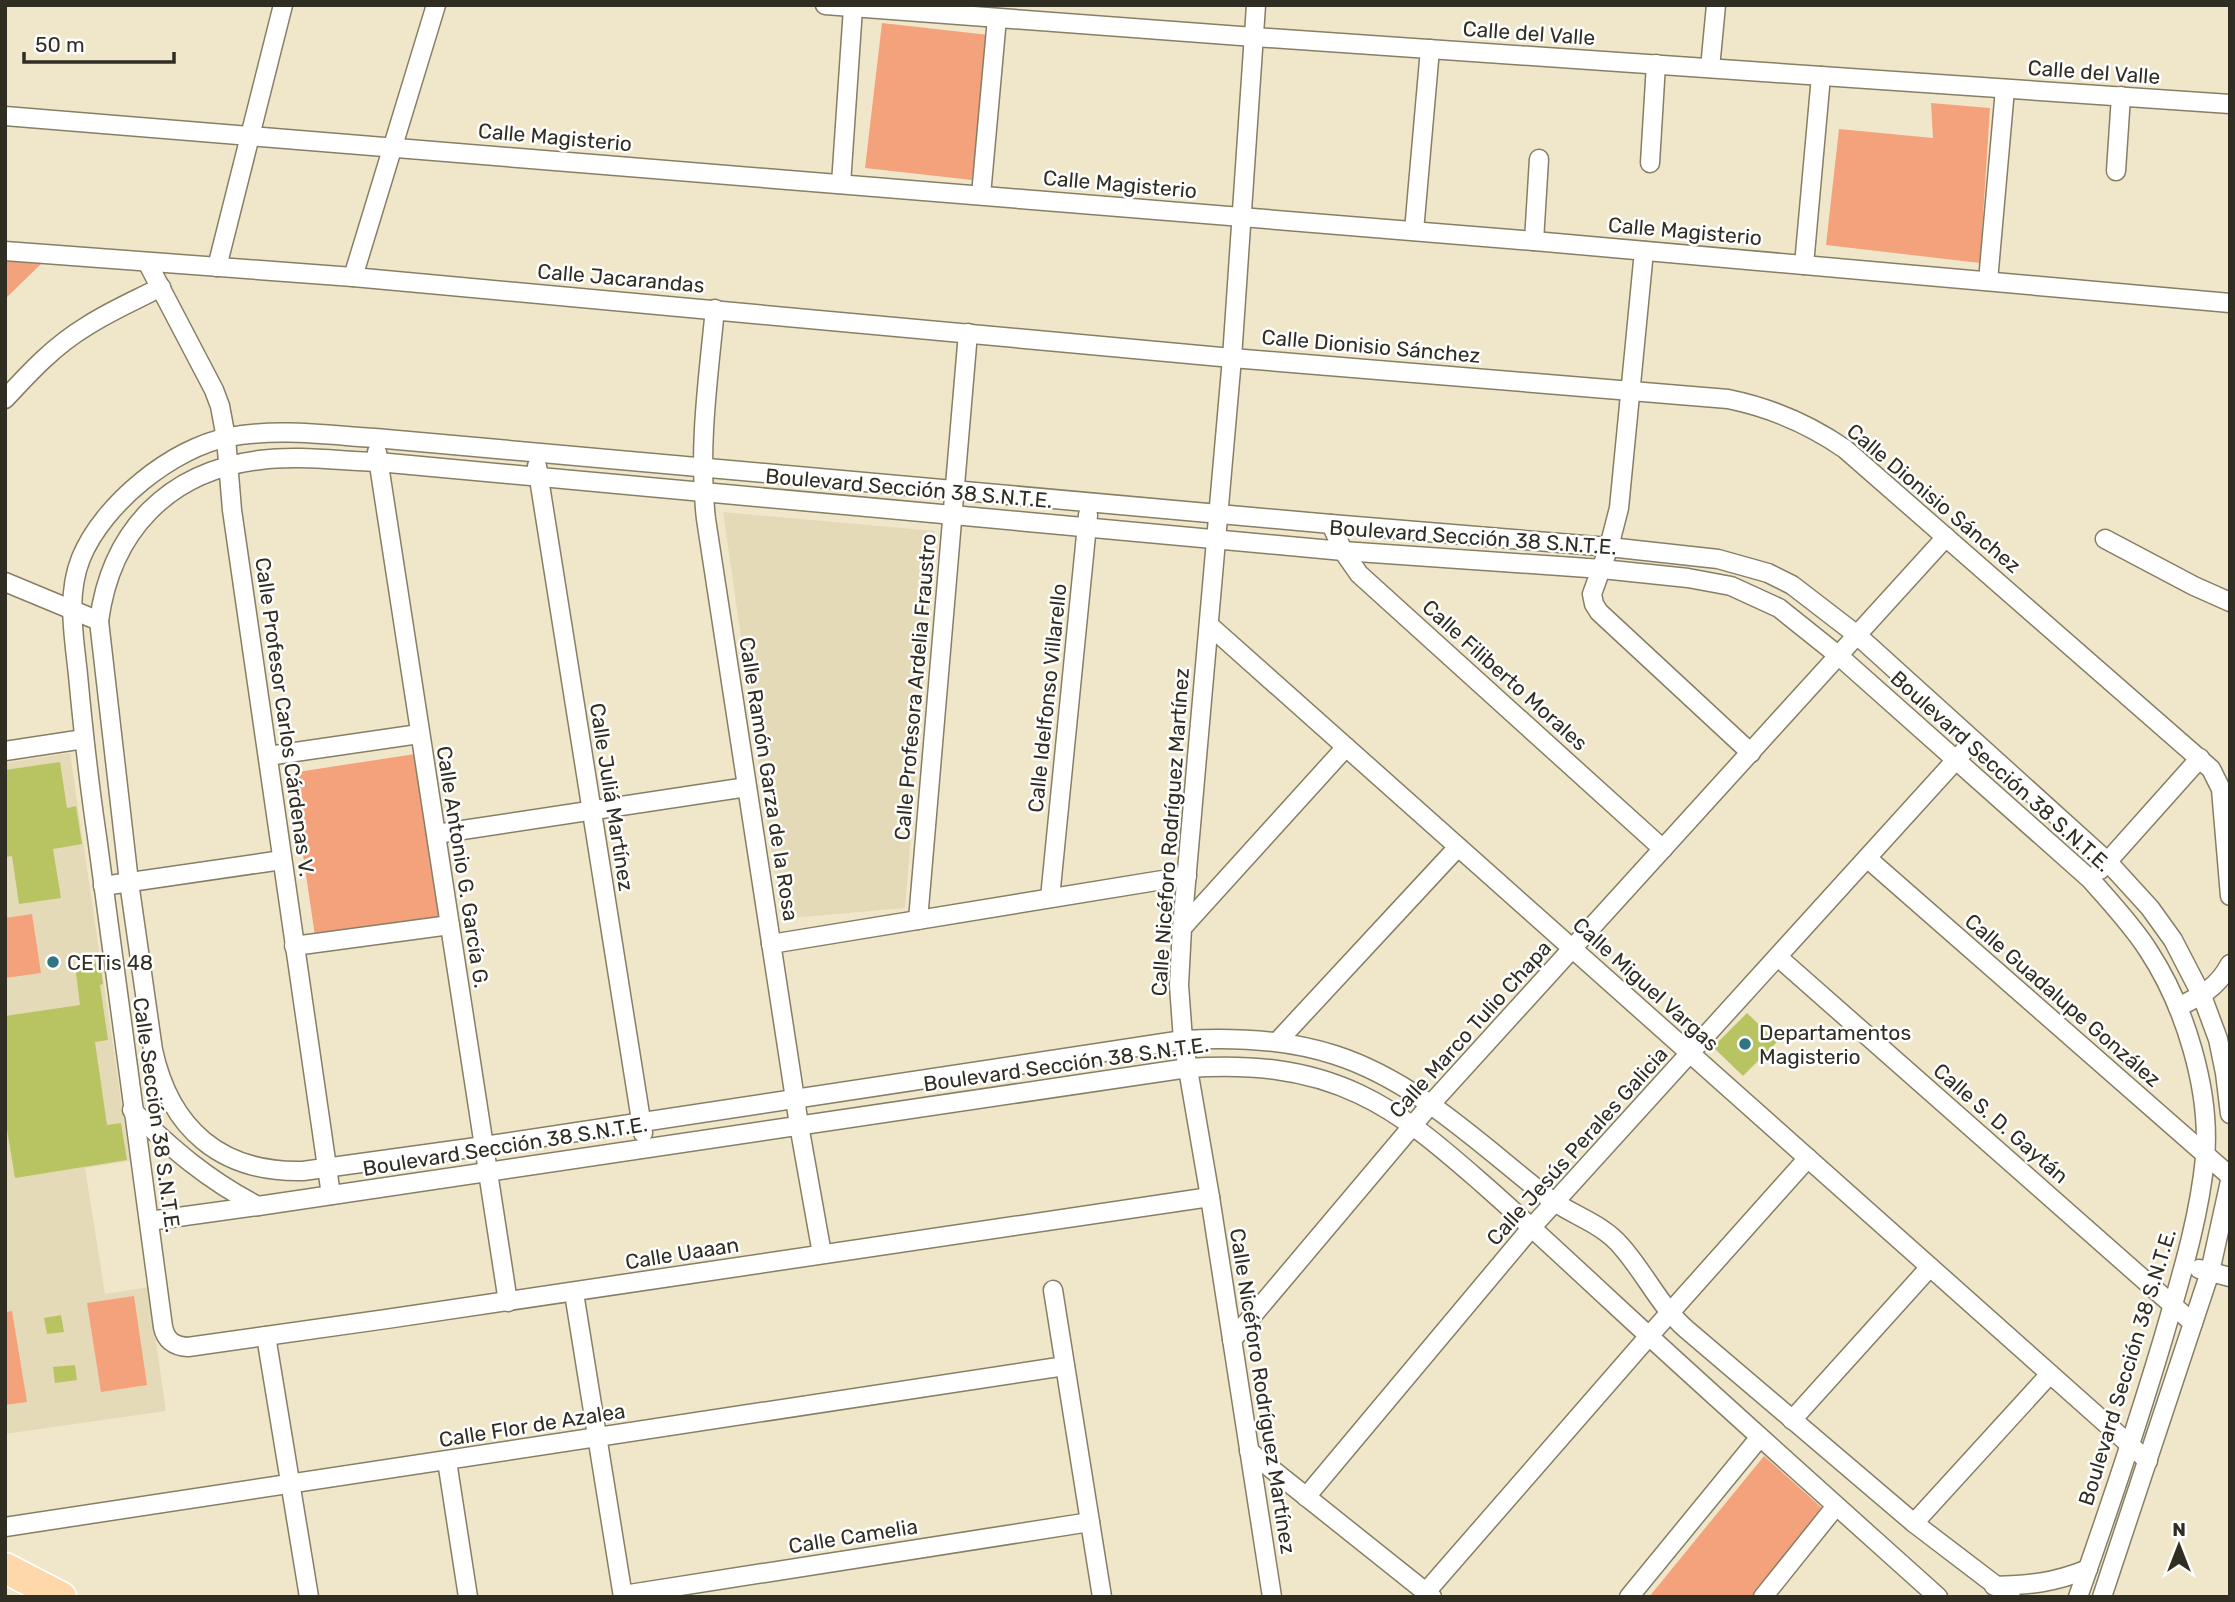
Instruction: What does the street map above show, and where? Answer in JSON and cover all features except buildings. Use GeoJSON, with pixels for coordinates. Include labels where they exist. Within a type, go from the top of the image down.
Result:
{"type":"FeatureCollection","features":[{"type":"Feature","properties":{"kind":"main road"},"geometry":{"type":"LineString","coordinates":[[5,1568],[61,1597]]}},
{"type":"Feature","properties":{"kind":"street"},"geometry":{"type":"LineString","coordinates":[[218,267],[283,5]]}},
{"type":"Feature","properties":{"kind":"street"},"geometry":{"type":"LineString","coordinates":[[353,277],[436,5]]}},
{"type":"Feature","properties":{"kind":"street","name":"Calle del Valle"},"geometry":{"type":"LineString","coordinates":[[825,5],[2230,104]]}},
{"type":"Feature","properties":{"kind":"street","name":"Calle Nicéforo Rodríguez Martínez"},"geometry":{"type":"LineString","coordinates":[[1256,5],[1232,358],[1179,985],[1183,1040],[1272,1597]]}},
{"type":"Feature","properties":{"kind":"street"},"geometry":{"type":"LineString","coordinates":[[1710,68],[1716,5]]}},
{"type":"Feature","properties":{"kind":"street"},"geometry":{"type":"LineString","coordinates":[[841,184],[853,8]]}},
{"type":"Feature","properties":{"kind":"street"},"geometry":{"type":"LineString","coordinates":[[981,195],[997,18]]}},
{"type":"Feature","properties":{"kind":"street"},"geometry":{"type":"LineString","coordinates":[[1414,231],[1430,49]]}},
{"type":"Feature","properties":{"kind":"street"},"geometry":{"type":"LineString","coordinates":[[1650,163],[1656,64]]}},
{"type":"Feature","properties":{"kind":"street"},"geometry":{"type":"LineString","coordinates":[[1804,265],[1821,76]]}},
{"type":"Feature","properties":{"kind":"street"},"geometry":{"type":"LineString","coordinates":[[1988,281],[2006,89]]}},
{"type":"Feature","properties":{"kind":"street"},"geometry":{"type":"LineString","coordinates":[[2116,171],[2121,96]]}},
{"type":"Feature","properties":{"kind":"street","name":"Calle Magisterio"},"geometry":{"type":"LineString","coordinates":[[5,116],[1534,241],[2230,303]]}},
{"type":"Feature","properties":{"kind":"street"},"geometry":{"type":"LineString","coordinates":[[1534,241],[1539,159]]}},
{"type":"Feature","properties":{"kind":"street","name":"Calle Jacarandas"},"geometry":{"type":"LineString","coordinates":[[5,251],[353,277],[1232,358]]}},
{"type":"Feature","properties":{"kind":"street"},"geometry":{"type":"LineString","coordinates":[[1644,251],[1619,508],[1609,547],[1592,594],[1594,604],[1599,612],[1751,753]]}},
{"type":"Feature","properties":{"kind":"street","name":"Calle Profesor Carlos Cárdenas V."},"geometry":{"type":"LineString","coordinates":[[147,262],[214,390],[222,413],[232,510],[331,1195]]}},
{"type":"Feature","properties":{"kind":"street"},"geometry":{"type":"LineString","coordinates":[[5,400],[31,370],[62,343],[88,325],[161,287]]}},
{"type":"Feature","properties":{"kind":"street","name":"Calle Ramón Garza de la Rosa"},"geometry":{"type":"LineString","coordinates":[[715,309],[703,438],[703,492],[799,1125],[822,1254]]}},
{"type":"Feature","properties":{"kind":"street","name":"Calle Profesora Ardelia Fraustro"},"geometry":{"type":"LineString","coordinates":[[918,920],[968,333]]}},
{"type":"Feature","properties":{"kind":"street","name":"Calle Dionisio Sánchez"},"geometry":{"type":"LineString","coordinates":[[1232,358],[1728,399],[1755,404],[1803,422],[1846,449],[2211,769],[2221,789],[2230,895]]}},
{"type":"Feature","properties":{"kind":"street","name":"Boulevard Sección 38 S.N.T.E."},"geometry":{"type":"LineString","coordinates":[[72,610],[73,586],[81,558],[111,510],[136,485],[167,464],[226,438],[285,433],[535,452],[1609,547],[1718,559],[1768,573],[1792,585],[1857,635],[2108,862],[2150,908],[2173,940],[2202,996],[2218,1039],[2230,1114]]}},
{"type":"Feature","properties":{"kind":"street","name":"Calle Antonio G. García G."},"geometry":{"type":"LineString","coordinates":[[375,438],[508,1302]]}},
{"type":"Feature","properties":{"kind":"street","name":"Calle Juliá Martínez"},"geometry":{"type":"LineString","coordinates":[[535,452],[645,1148]]}},
{"type":"Feature","properties":{"kind":"street","name":"Boulevard Sección 38 S.N.T.E."},"geometry":{"type":"LineString","coordinates":[[99,621],[102,596],[118,552],[131,531],[150,509],[197,477],[228,465],[262,459],[378,462],[1343,551],[1602,569],[1688,578],[1731,586],[1779,608],[1839,656],[2091,880],[2149,951],[2178,1007],[2202,1099],[2205,1155],[2201,1187],[2185,1264],[2173,1305],[2078,1597]]}},
{"type":"Feature","properties":{"kind":"street","name":"Calle Idelfonso Villarello"},"geometry":{"type":"LineString","coordinates":[[1050,898],[1089,502]]}},
{"type":"Feature","properties":{"kind":"street","name":"Calle Filiberto Morales"},"geometry":{"type":"LineString","coordinates":[[1331,524],[1343,551],[1359,574],[1663,849]]}},
{"type":"Feature","properties":{"kind":"street","name":"Calle Marco Tulio Chapa"},"geometry":{"type":"LineString","coordinates":[[1232,1340],[1430,1105],[1946,537]]}},
{"type":"Feature","properties":{"kind":"street"},"geometry":{"type":"LineString","coordinates":[[2105,538],[2194,586],[2230,602]]}},
{"type":"Feature","properties":{"kind":"street"},"geometry":{"type":"LineString","coordinates":[[5,582],[99,621]]}},
{"type":"Feature","properties":{"kind":"street","name":"Calle Sección 38 S.N.T.E."},"geometry":{"type":"LineString","coordinates":[[72,610],[83,739],[132,1110],[165,1334]]}},
{"type":"Feature","properties":{"kind":"street","name":"Calle Sección 38 S.N.T.E."},"geometry":{"type":"LineString","coordinates":[[99,621],[129,882],[158,1069],[172,1103],[197,1135]]}},
{"type":"Feature","properties":{"kind":"street","name":"Calle Miguel Vargas"},"geometry":{"type":"LineString","coordinates":[[1209,625],[2148,1461]]}},
{"type":"Feature","properties":{"kind":"street"},"geometry":{"type":"LineString","coordinates":[[268,756],[419,734]]}},
{"type":"Feature","properties":{"kind":"street"},"geometry":{"type":"LineString","coordinates":[[5,751],[83,739]]}},
{"type":"Feature","properties":{"kind":"street","name":"Calle Jesús Perales Galicia"},"geometry":{"type":"LineString","coordinates":[[1306,1497],[1532,1227],[1973,740]]}},
{"type":"Feature","properties":{"kind":"street"},"geometry":{"type":"LineString","coordinates":[[1182,928],[1346,747]]}},
{"type":"Feature","properties":{"kind":"street"},"geometry":{"type":"LineString","coordinates":[[2091,880],[2200,758]]}},
{"type":"Feature","properties":{"kind":"street"},"geometry":{"type":"LineString","coordinates":[[436,834],[747,788]]}},
{"type":"Feature","properties":{"kind":"street"},"geometry":{"type":"LineString","coordinates":[[1277,1042],[1458,847]]}},
{"type":"Feature","properties":{"kind":"street","name":"Calle Guadalupe González"},"geometry":{"type":"LineString","coordinates":[[1867,858],[2230,1178]]}},
{"type":"Feature","properties":{"kind":"street"},"geometry":{"type":"LineString","coordinates":[[103,886],[282,860]]}},
{"type":"Feature","properties":{"kind":"street"},"geometry":{"type":"LineString","coordinates":[[771,944],[1187,876]]}},
{"type":"Feature","properties":{"kind":"street"},"geometry":{"type":"LineString","coordinates":[[294,946],[450,925]]}},
{"type":"Feature","properties":{"kind":"street","name":"Calle S. D. Gaytán"},"geometry":{"type":"LineString","coordinates":[[1778,957],[2193,1323]]}},
{"type":"Feature","properties":{"kind":"street"},"geometry":{"type":"LineString","coordinates":[[2178,1007],[2202,996],[2222,978],[2230,964]]}},
{"type":"Feature","properties":{"kind":"street","name":"Boulevard Sección 38 S.N.T.E."},"geometry":{"type":"LineString","coordinates":[[197,1135],[226,1156],[259,1168],[279,1171],[327,1168],[1183,1040],[1219,1038],[1277,1042],[1336,1055],[1396,1082],[1430,1105],[1554,1203],[1601,1228],[1620,1245],[1669,1314],[1914,1523],[2011,1597]]}},
{"type":"Feature","properties":{"kind":"street","name":"Boulevard Sección 38 S.N.T.E."},"geometry":{"type":"LineString","coordinates":[[149,1221],[1188,1068],[1223,1065],[1289,1071],[1322,1079],[1357,1093],[1414,1125],[1532,1227],[1938,1597]]}},
{"type":"Feature","properties":{"kind":"street"},"geometry":{"type":"LineString","coordinates":[[132,1110],[197,1170],[230,1192],[258,1206]]}},
{"type":"Feature","properties":{"kind":"street"},"geometry":{"type":"LineString","coordinates":[[1250,1451],[1429,1595],[1649,1336],[1808,1158]]}},
{"type":"Feature","properties":{"kind":"street"},"geometry":{"type":"LineString","coordinates":[[2102,1597],[2210,1272],[2230,1178]]}},
{"type":"Feature","properties":{"kind":"street","name":"Calle Uaaan"},"geometry":{"type":"LineString","coordinates":[[165,1334],[178,1346],[188,1347],[573,1293],[1210,1196]]}},
{"type":"Feature","properties":{"kind":"street"},"geometry":{"type":"LineString","coordinates":[[2185,1264],[2230,1277]]}},
{"type":"Feature","properties":{"kind":"street"},"geometry":{"type":"LineString","coordinates":[[1793,1420],[1930,1267]]}},
{"type":"Feature","properties":{"kind":"street"},"geometry":{"type":"LineString","coordinates":[[1053,1290],[1102,1597]]}},
{"type":"Feature","properties":{"kind":"street"},"geometry":{"type":"LineString","coordinates":[[573,1293],[623,1596]]}},
{"type":"Feature","properties":{"kind":"street"},"geometry":{"type":"LineString","coordinates":[[266,1336],[309,1597]]}},
{"type":"Feature","properties":{"kind":"street","name":"Calle Flor de Azalea"},"geometry":{"type":"LineString","coordinates":[[5,1527],[1065,1366]]}},
{"type":"Feature","properties":{"kind":"street"},"geometry":{"type":"LineString","coordinates":[[1914,1523],[2050,1374]]}},
{"type":"Feature","properties":{"kind":"street"},"geometry":{"type":"LineString","coordinates":[[1629,1597],[1760,1437]]}},
{"type":"Feature","properties":{"kind":"street"},"geometry":{"type":"LineString","coordinates":[[447,1461],[468,1597]]}},
{"type":"Feature","properties":{"kind":"street"},"geometry":{"type":"LineString","coordinates":[[1763,1597],[1836,1506]]}},
{"type":"Feature","properties":{"kind":"street","name":"Calle Camelia"},"geometry":{"type":"LineString","coordinates":[[623,1596],[1090,1522]]}},
{"type":"Feature","properties":{"kind":"street"},"geometry":{"type":"LineString","coordinates":[[1994,1586],[2051,1581],[2088,1569]]}},
{"type":"Feature","properties":{"kind":"shaded area"},"geometry":{"type":"Polygon","coordinates":[[[882,23],[989,35],[972,180],[865,168],[882,23]]]}},
{"type":"Feature","properties":{"kind":"shaded area"},"geometry":{"type":"Polygon","coordinates":[[[1931,103],[1990,108],[1980,263],[1826,245],[1839,129],[1933,138],[1931,103]]]}},
{"type":"Feature","properties":{"kind":"shaded area"},"geometry":{"type":"Polygon","coordinates":[[[5,261],[41,264],[5,299],[5,261]]]}},
{"type":"Feature","properties":{"kind":"shaded area"},"geometry":{"type":"Polygon","coordinates":[[[723,512],[935,531],[905,908],[781,919],[723,512]]]}},
{"type":"Feature","properties":{"kind":"shaded area","name":"CETis 48"},"geometry":{"type":"Polygon","coordinates":[[[70,753],[130,1161],[85,1168],[105,1294],[148,1287],[166,1411],[5,1434],[5,763],[70,753]]]}},
{"type":"Feature","properties":{"kind":"shaded area"},"geometry":{"type":"Polygon","coordinates":[[[415,754],[441,917],[315,936],[291,773],[415,754]]]}},
{"type":"Feature","properties":{"kind":"shaded area"},"geometry":{"type":"Polygon","coordinates":[[[32,914],[41,973],[5,978],[5,918],[32,914]]]}},
{"type":"Feature","properties":{"kind":"shaded area"},"geometry":{"type":"Polygon","coordinates":[[[134,1296],[147,1385],[101,1392],[87,1303],[134,1296]]]}},
{"type":"Feature","properties":{"kind":"shaded area"},"geometry":{"type":"Polygon","coordinates":[[[12,1311],[27,1402],[5,1405],[5,1312],[12,1311]]]}},
{"type":"Feature","properties":{"kind":"shaded area"},"geometry":{"type":"Polygon","coordinates":[[[1764,1456],[1823,1509],[1753,1597],[1649,1597],[1764,1456]]]}},
{"type":"Feature","properties":{"kind":"place","name":"CETis 48"},"geometry":{"type":"Point","coordinates":[53,962]}},
{"type":"Feature","properties":{"kind":"place","name":"Departamentos Magisterio"},"geometry":{"type":"Point","coordinates":[1745,1044]}}]}
